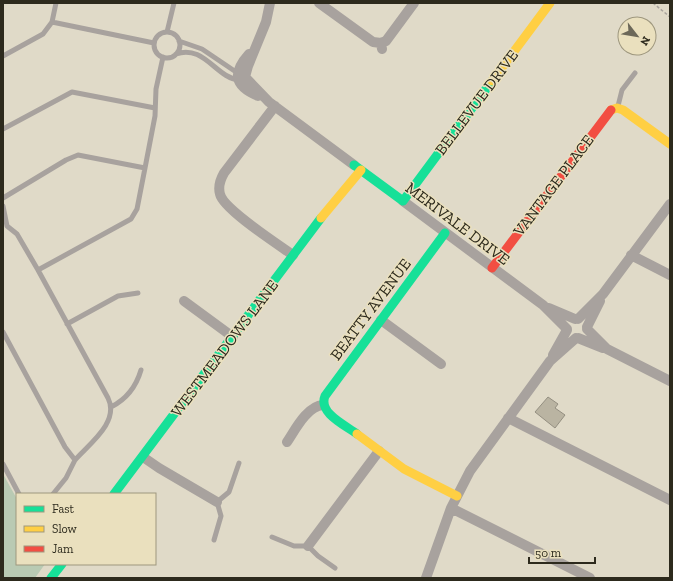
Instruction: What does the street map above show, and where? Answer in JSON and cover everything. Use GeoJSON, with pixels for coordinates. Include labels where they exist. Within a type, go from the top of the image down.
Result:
{"type":"FeatureCollection","features":[{"type":"Feature","properties":{"kind":"street"},"geometry":{"type":"LineString","coordinates":[[270,3],[266,22],[256,48],[246,70],[240,77],[265,99],[357,167]]}},
{"type":"Feature","properties":{"kind":"street"},"geometry":{"type":"LineString","coordinates":[[319,3],[373,42],[382,46],[414,3]]}},
{"type":"Feature","properties":{"kind":"street","name":"BELLEVUE DRIVE"},"geometry":{"type":"LineString","coordinates":[[403,201],[550,3]]}},
{"type":"Feature","properties":{"kind":"street"},"geometry":{"type":"LineString","coordinates":[[275,106],[224,173],[220,182],[220,194],[228,207],[293,256]]}},
{"type":"Feature","properties":{"kind":"street"},"geometry":{"type":"LineString","coordinates":[[617,108],[628,114],[670,144]]}},
{"type":"Feature","properties":{"kind":"street","name":"VANTAGE PLACE"},"geometry":{"type":"LineString","coordinates":[[492,268],[606,113],[611,109],[617,108]]}},
{"type":"Feature","properties":{"kind":"street","name":"MERIVALE DRIVE"},"geometry":{"type":"LineString","coordinates":[[357,167],[543,306],[567,330]]}},
{"type":"Feature","properties":{"kind":"street","name":"WESTMEADOWS LANE"},"geometry":{"type":"LineString","coordinates":[[115,493],[233,337],[357,167]]}},
{"type":"Feature","properties":{"kind":"street"},"geometry":{"type":"LineString","coordinates":[[426,578],[451,508],[470,471],[550,361],[567,330],[569,322],[576,319],[603,294],[670,204]]}},
{"type":"Feature","properties":{"kind":"street","name":"BEATTY AVENUE"},"geometry":{"type":"LineString","coordinates":[[323,404],[326,393],[445,233]]}},
{"type":"Feature","properties":{"kind":"street"},"geometry":{"type":"LineString","coordinates":[[632,256],[670,275]]}},
{"type":"Feature","properties":{"kind":"street"},"geometry":{"type":"LineString","coordinates":[[550,361],[577,338],[584,335],[603,294]]}},
{"type":"Feature","properties":{"kind":"street"},"geometry":{"type":"LineString","coordinates":[[184,301],[233,337]]}},
{"type":"Feature","properties":{"kind":"street","name":"MERIVALE DRIVE"},"geometry":{"type":"LineString","coordinates":[[543,306],[576,319]]}},
{"type":"Feature","properties":{"kind":"street"},"geometry":{"type":"LineString","coordinates":[[576,319],[584,321],[587,328],[607,349]]}},
{"type":"Feature","properties":{"kind":"street"},"geometry":{"type":"LineString","coordinates":[[381,320],[441,364]]}},
{"type":"Feature","properties":{"kind":"street"},"geometry":{"type":"LineString","coordinates":[[567,330],[570,336],[607,349],[670,381]]}},
{"type":"Feature","properties":{"kind":"street"},"geometry":{"type":"LineString","coordinates":[[286,442],[310,410],[317,405],[323,404],[329,413],[408,471],[457,496]]}},
{"type":"Feature","properties":{"kind":"street"},"geometry":{"type":"LineString","coordinates":[[508,418],[670,500]]}},
{"type":"Feature","properties":{"kind":"street"},"geometry":{"type":"LineString","coordinates":[[308,546],[379,451]]}},
{"type":"Feature","properties":{"kind":"street"},"geometry":{"type":"LineString","coordinates":[[143,456],[159,468],[217,502]]}},
{"type":"Feature","properties":{"kind":"street"},"geometry":{"type":"LineString","coordinates":[[451,508],[590,578]]}},
{"type":"Feature","properties":{"kind":"street"},"geometry":{"type":"LineString","coordinates":[[51,578],[61,565]]}},
{"type":"Feature","properties":{"kind":"lane"},"geometry":{"type":"LineString","coordinates":[[3,56],[43,34],[52,22],[56,3]]}},
{"type":"Feature","properties":{"kind":"lane"},"geometry":{"type":"LineString","coordinates":[[167,32],[174,3]]}},
{"type":"Feature","properties":{"kind":"lane"},"geometry":{"type":"LineString","coordinates":[[52,22],[154,43]]}},
{"type":"Feature","properties":{"kind":"lane"},"geometry":{"type":"LineString","coordinates":[[167,32],[174,35],[179,41],[202,49],[240,77],[230,77],[201,56],[181,52],[170,57],[163,57],[156,52],[154,43],[159,35],[167,32]]}},
{"type":"Feature","properties":{"kind":"lane"},"geometry":{"type":"LineString","coordinates":[[176,54],[179,49],[179,41]]}},
{"type":"Feature","properties":{"kind":"lane"},"geometry":{"type":"LineString","coordinates":[[38,270],[131,219],[137,209],[155,108],[156,89],[163,57]]}},
{"type":"Feature","properties":{"kind":"lane"},"geometry":{"type":"LineString","coordinates":[[617,108],[622,90],[635,72]]}},
{"type":"Feature","properties":{"kind":"lane"},"geometry":{"type":"LineString","coordinates":[[3,129],[72,92],[155,108]]}},
{"type":"Feature","properties":{"kind":"lane"},"geometry":{"type":"LineString","coordinates":[[3,198],[66,160],[78,155],[145,168]]}},
{"type":"Feature","properties":{"kind":"lane"},"geometry":{"type":"LineString","coordinates":[[3,206],[5,227],[17,234],[108,398],[111,408]]}},
{"type":"Feature","properties":{"kind":"lane"},"geometry":{"type":"LineString","coordinates":[[67,324],[118,296],[138,293]]}},
{"type":"Feature","properties":{"kind":"lane"},"geometry":{"type":"LineString","coordinates":[[3,332],[65,447],[75,460]]}},
{"type":"Feature","properties":{"kind":"lane"},"geometry":{"type":"LineString","coordinates":[[54,493],[66,478],[75,460],[85,451],[105,425],[111,408],[128,395],[136,385],[141,370]]}},
{"type":"Feature","properties":{"kind":"lane"},"geometry":{"type":"LineString","coordinates":[[214,540],[221,516],[217,502],[229,492],[239,463]]}},
{"type":"Feature","properties":{"kind":"lane"},"geometry":{"type":"LineString","coordinates":[[3,464],[18,493]]}},
{"type":"Feature","properties":{"kind":"lane"},"geometry":{"type":"LineString","coordinates":[[272,537],[294,546],[308,546],[318,556],[335,568]]}},
{"type":"Feature","properties":{"kind":"path"},"geometry":{"type":"LineString","coordinates":[[652,3],[670,17]]}},
{"type":"Feature","properties":{"kind":"green space"},"geometry":{"type":"Polygon","coordinates":[[[3,474],[16,497],[16,565],[44,565],[35,578],[3,578],[3,474]]]}},
{"type":"Feature","properties":{"kind":"building"},"geometry":{"type":"Polygon","coordinates":[[[548,397],[558,404],[555,408],[565,415],[555,428],[535,412],[548,397]]]}},
{"type":"Feature","properties":{"kind":"traffic: fast"},"geometry":{"type":"LineString","coordinates":[[354,165],[403,201],[492,81]]}},
{"type":"Feature","properties":{"kind":"traffic: fast"},"geometry":{"type":"LineString","coordinates":[[115,493],[321,218]]}},
{"type":"Feature","properties":{"kind":"traffic: fast"},"geometry":{"type":"LineString","coordinates":[[357,434],[340,423],[329,413],[325,408],[325,396],[445,233]]}},
{"type":"Feature","properties":{"kind":"traffic: fast"},"geometry":{"type":"LineString","coordinates":[[51,578],[61,565]]}},
{"type":"Feature","properties":{"kind":"traffic: slow"},"geometry":{"type":"LineString","coordinates":[[492,81],[550,3]]}},
{"type":"Feature","properties":{"kind":"traffic: slow"},"geometry":{"type":"LineString","coordinates":[[611,110],[617,108],[623,110],[670,144]]}},
{"type":"Feature","properties":{"kind":"traffic: slow"},"geometry":{"type":"LineString","coordinates":[[321,218],[361,170]]}},
{"type":"Feature","properties":{"kind":"traffic: slow"},"geometry":{"type":"LineString","coordinates":[[357,434],[404,469],[457,496]]}},
{"type":"Feature","properties":{"kind":"traffic: jam"},"geometry":{"type":"LineString","coordinates":[[492,268],[611,110]]}}]}
